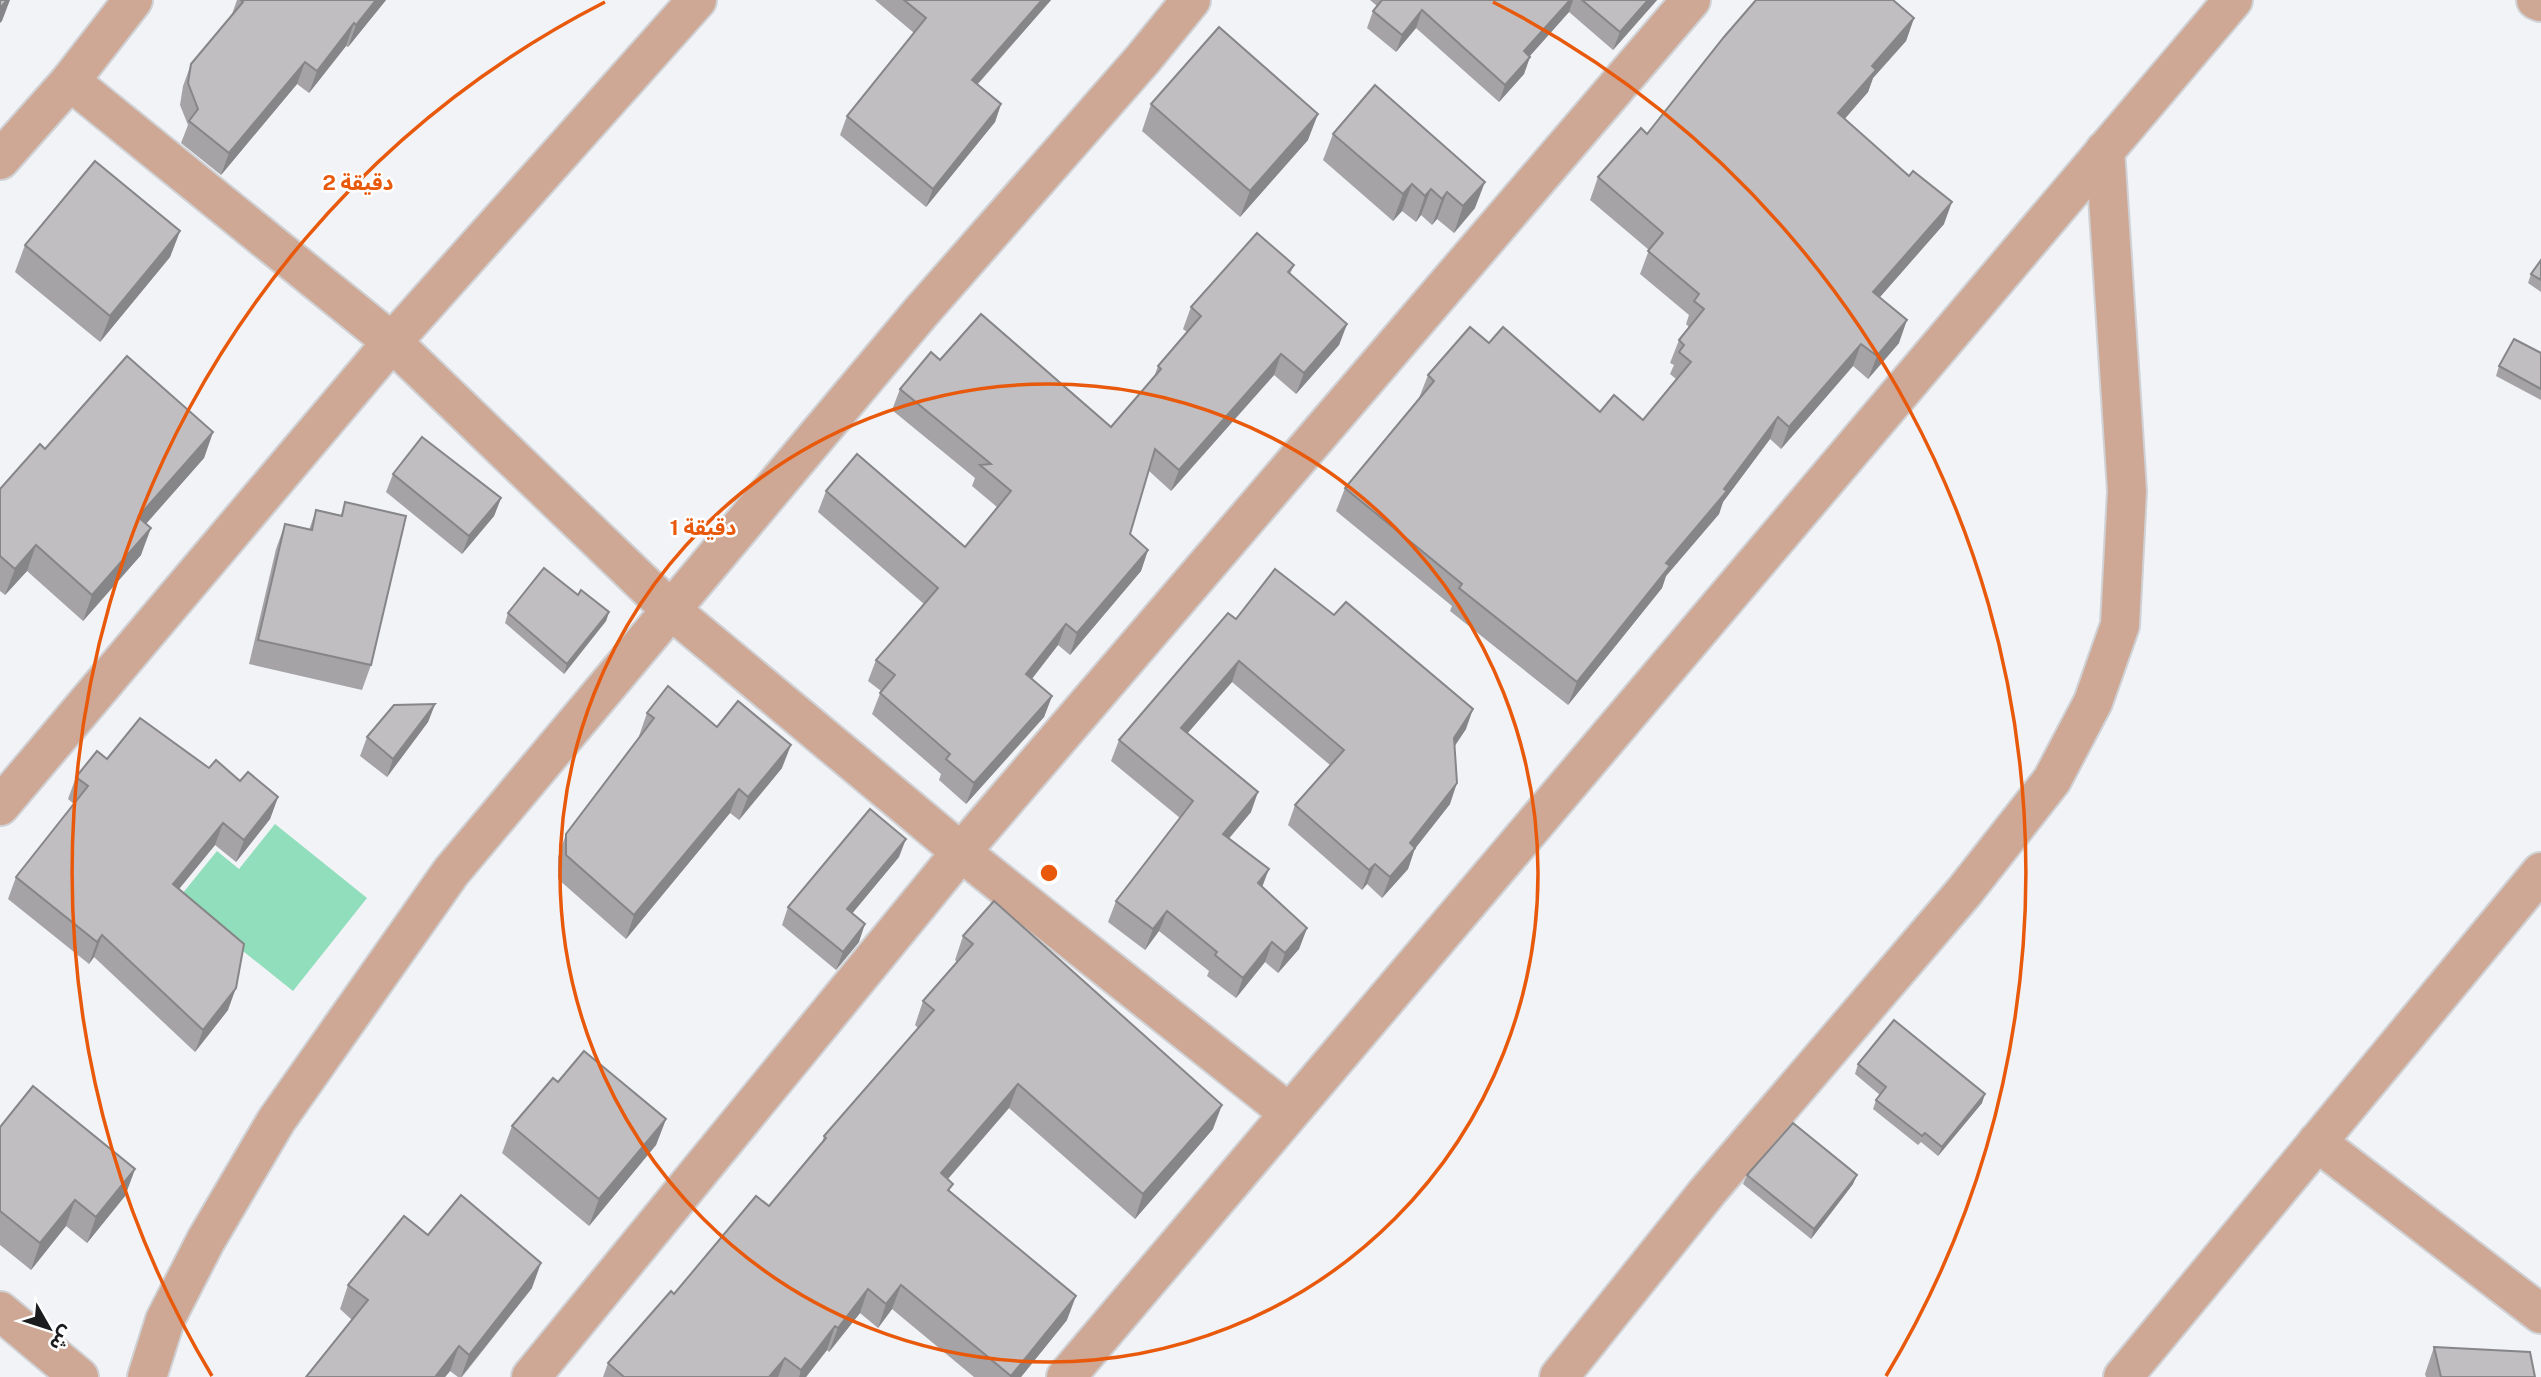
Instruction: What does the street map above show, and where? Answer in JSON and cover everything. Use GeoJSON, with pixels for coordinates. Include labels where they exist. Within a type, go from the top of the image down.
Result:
{"type":"FeatureCollection","features":[{"type":"Feature","properties":{"kind":"street"},"geometry":{"type":"LineString","coordinates":[[0,160],[70,81],[133,0]]}},
{"type":"Feature","properties":{"kind":"street"},"geometry":{"type":"LineString","coordinates":[[0,806],[392,342],[697,0]]}},
{"type":"Feature","properties":{"kind":"street"},"geometry":{"type":"LineString","coordinates":[[147,1377],[165,1320],[206,1240],[276,1121],[451,872],[921,312],[1143,60],[1191,0]]}},
{"type":"Feature","properties":{"kind":"street"},"geometry":{"type":"LineString","coordinates":[[531,1377],[961,852],[1691,0]]}},
{"type":"Feature","properties":{"kind":"street"},"geometry":{"type":"LineString","coordinates":[[1066,1377],[2233,0]]}},
{"type":"Feature","properties":{"kind":"street"},"geometry":{"type":"LineString","coordinates":[[70,81],[392,342],[671,610],[961,852],[1289,1113]]}},
{"type":"Feature","properties":{"kind":"street"},"geometry":{"type":"LineString","coordinates":[[1559,1377],[1708,1191],[1964,892],[2052,780],[2093,702],[2120,625],[2127,491],[2105,150]]}},
{"type":"Feature","properties":{"kind":"street"},"geometry":{"type":"LineString","coordinates":[[2123,1377],[2541,872]]}},
{"type":"Feature","properties":{"kind":"street"},"geometry":{"type":"LineString","coordinates":[[2317,1142],[2541,1314]]}},
{"type":"Feature","properties":{"kind":"street"},"geometry":{"type":"LineString","coordinates":[[0,1311],[79,1377]]}},
{"type":"Feature","properties":{"kind":"green space"},"geometry":{"type":"Polygon","coordinates":[[[275,824],[367,898],[293,991],[178,899],[217,851],[239,869],[275,824]]]}},
{"type":"Feature","properties":{"kind":"building"},"geometry":{"type":"Polygon","coordinates":[[[241,0],[376,0],[356,25],[354,23],[317,71],[305,62],[229,153],[189,121],[198,109],[188,83],[191,64],[243,2],[241,0]]]}},
{"type":"Feature","properties":{"kind":"building"},"geometry":{"type":"Polygon","coordinates":[[[904,0],[1042,0],[972,80],[1001,104],[933,189],[847,116],[926,18],[904,0]]]}},
{"type":"Feature","properties":{"kind":"building"},"geometry":{"type":"Polygon","coordinates":[[[1382,0],[1570,0],[1524,51],[1530,57],[1505,85],[1422,10],[1402,35],[1373,11],[1382,0]]]}},
{"type":"Feature","properties":{"kind":"building"},"geometry":{"type":"Polygon","coordinates":[[[1582,0],[1648,0],[1620,32],[1582,0]]]}},
{"type":"Feature","properties":{"kind":"building"},"geometry":{"type":"Polygon","coordinates":[[[1756,0],[1893,0],[1914,18],[1872,66],[1876,70],[1838,113],[1909,176],[1913,171],[1952,202],[1873,292],[1907,320],[1877,356],[1861,344],[1789,427],[1778,417],[1724,489],[1727,491],[1666,563],[1670,566],[1577,682],[1459,588],[1462,584],[1345,488],[1434,381],[1428,375],[1470,327],[1489,343],[1503,327],[1600,412],[1614,395],[1643,420],[1691,362],[1679,352],[1684,345],[1679,340],[1704,309],[1694,301],[1699,294],[1648,251],[1663,233],[1598,177],[1641,128],[1647,134],[1756,0]]]}},
{"type":"Feature","properties":{"kind":"building"},"geometry":{"type":"Polygon","coordinates":[[[1219,27],[1318,114],[1250,191],[1151,104],[1219,27]]]}},
{"type":"Feature","properties":{"kind":"building"},"geometry":{"type":"Polygon","coordinates":[[[1375,85],[1485,182],[1463,206],[1447,192],[1442,199],[1431,189],[1425,196],[1412,184],[1403,194],[1333,134],[1375,85]]]}},
{"type":"Feature","properties":{"kind":"building"},"geometry":{"type":"Polygon","coordinates":[[[95,161],[180,231],[110,316],[25,245],[95,161]]]}},
{"type":"Feature","properties":{"kind":"building"},"geometry":{"type":"Polygon","coordinates":[[[1257,233],[1294,265],[1288,272],[1347,324],[1304,373],[1281,354],[1179,470],[1155,449],[1130,534],[1148,550],[1077,633],[1066,624],[1026,674],[1052,696],[974,783],[946,759],[950,754],[880,693],[895,675],[876,660],[938,588],[826,491],[857,454],[965,547],[1011,491],[980,465],[991,464],[900,389],[931,352],[940,360],[981,314],[1111,427],[1161,369],[1158,366],[1201,316],[1191,307],[1257,233]]]}},
{"type":"Feature","properties":{"kind":"building"},"geometry":{"type":"Polygon","coordinates":[[[2541,260],[2541,280],[2531,274],[2541,260]]]}},
{"type":"Feature","properties":{"kind":"building"},"geometry":{"type":"Polygon","coordinates":[[[2514,339],[2541,353],[2541,389],[2499,366],[2514,339]]]}},
{"type":"Feature","properties":{"kind":"building"},"geometry":{"type":"Polygon","coordinates":[[[127,356],[213,432],[138,517],[151,528],[92,595],[36,545],[15,569],[0,556],[0,489],[40,444],[45,449],[127,356]]]}},
{"type":"Feature","properties":{"kind":"building"},"geometry":{"type":"Polygon","coordinates":[[[422,437],[501,498],[469,536],[393,474],[422,437]]]}},
{"type":"Feature","properties":{"kind":"building"},"geometry":{"type":"Polygon","coordinates":[[[345,502],[406,516],[371,665],[258,640],[285,524],[312,530],[316,510],[342,516],[345,502]]]}},
{"type":"Feature","properties":{"kind":"building"},"geometry":{"type":"Polygon","coordinates":[[[544,568],[578,595],[581,590],[609,612],[567,664],[508,613],[544,568]]]}},
{"type":"Feature","properties":{"kind":"building"},"geometry":{"type":"Polygon","coordinates":[[[1275,569],[1334,615],[1346,602],[1473,709],[1454,738],[1457,783],[1410,843],[1415,848],[1390,877],[1375,864],[1369,870],[1295,805],[1344,750],[1239,661],[1181,728],[1258,792],[1223,834],[1269,869],[1258,883],[1307,928],[1285,953],[1272,942],[1243,978],[1215,955],[1217,952],[1167,911],[1153,929],[1116,901],[1193,801],[1119,740],[1228,613],[1236,619],[1275,569]]]}},
{"type":"Feature","properties":{"kind":"building"},"geometry":{"type":"Polygon","coordinates":[[[668,686],[717,727],[738,701],[791,745],[748,797],[739,789],[634,915],[566,855],[566,834],[654,718],[647,713],[668,686]]]}},
{"type":"Feature","properties":{"kind":"building"},"geometry":{"type":"Polygon","coordinates":[[[435,704],[393,759],[367,737],[394,705],[435,704]]]}},
{"type":"Feature","properties":{"kind":"building"},"geometry":{"type":"Polygon","coordinates":[[[140,718],[209,768],[216,760],[240,781],[248,772],[278,797],[244,840],[223,823],[173,884],[244,944],[236,988],[203,1030],[102,935],[97,942],[16,877],[88,786],[76,777],[97,751],[107,759],[140,718]]]}},
{"type":"Feature","properties":{"kind":"building"},"geometry":{"type":"Polygon","coordinates":[[[870,809],[906,839],[847,909],[865,924],[843,952],[788,907],[870,809]]]}},
{"type":"Feature","properties":{"kind":"building"},"geometry":{"type":"Polygon","coordinates":[[[994,901],[1222,1105],[1143,1194],[1018,1084],[941,1173],[953,1184],[948,1190],[1076,1296],[1011,1376],[901,1285],[886,1304],[868,1289],[801,1370],[785,1358],[769,1377],[624,1377],[608,1363],[671,1291],[674,1294],[756,1196],[769,1206],[826,1138],[824,1136],[934,1010],[923,1001],[973,944],[963,936],[994,901]]]}},
{"type":"Feature","properties":{"kind":"building"},"geometry":{"type":"Polygon","coordinates":[[[1894,1020],[1985,1094],[1942,1147],[1925,1133],[1922,1136],[1876,1100],[1886,1087],[1858,1064],[1894,1020]]]}},
{"type":"Feature","properties":{"kind":"building"},"geometry":{"type":"Polygon","coordinates":[[[584,1051],[666,1119],[599,1199],[512,1126],[553,1078],[558,1082],[584,1051]]]}},
{"type":"Feature","properties":{"kind":"building"},"geometry":{"type":"Polygon","coordinates":[[[33,1086],[135,1169],[96,1217],[75,1200],[40,1243],[0,1211],[0,1127],[33,1086]]]}},
{"type":"Feature","properties":{"kind":"building"},"geometry":{"type":"Polygon","coordinates":[[[1793,1123],[1857,1175],[1814,1229],[1747,1175],[1793,1123]]]}},
{"type":"Feature","properties":{"kind":"building"},"geometry":{"type":"Polygon","coordinates":[[[461,1195],[541,1263],[469,1355],[459,1346],[435,1377],[306,1377],[368,1300],[348,1285],[404,1216],[428,1235],[461,1195]]]}},
{"type":"Feature","properties":{"kind":"building"},"geometry":{"type":"Polygon","coordinates":[[[2434,1347],[2530,1352],[2535,1377],[2441,1377],[2434,1347]]]}}]}
